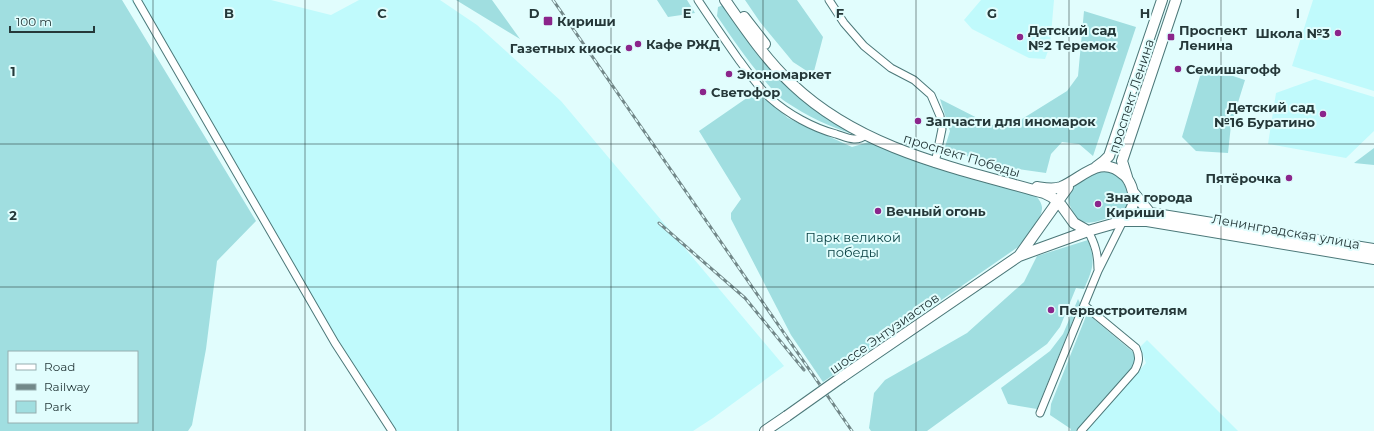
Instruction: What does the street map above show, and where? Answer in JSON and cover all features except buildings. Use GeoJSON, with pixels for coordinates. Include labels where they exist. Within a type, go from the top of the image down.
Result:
{"type":"FeatureCollection","features":[{"type":"Feature","properties":{"kind":"main road","name":"проспект Победы"},"geometry":{"type":"LineString","coordinates":[[725,0],[747,33],[766,56],[794,86],[823,110],[865,134],[906,153],[936,160],[1036,189]]}},
{"type":"Feature","properties":{"kind":"main road","name":"проспект Победы"},"geometry":{"type":"LineString","coordinates":[[732,0],[768,48],[784,66],[802,84],[828,105],[842,115],[876,134],[936,160]]}},
{"type":"Feature","properties":{"kind":"main road","name":"проспект Ленина"},"geometry":{"type":"LineString","coordinates":[[1095,167],[1104,162],[1109,156],[1162,0]]}},
{"type":"Feature","properties":{"kind":"main road","name":"проспект Ленина"},"geometry":{"type":"LineString","coordinates":[[1127,178],[1122,161],[1176,0]]}},
{"type":"Feature","properties":{"kind":"main road"},"geometry":{"type":"LineString","coordinates":[[1019,256],[1088,231],[1123,222],[1131,209],[1134,200],[1133,192],[1127,178],[1114,168],[1104,166],[1095,167],[1061,187],[1036,189]]}},
{"type":"Feature","properties":{"kind":"main road"},"geometry":{"type":"LineString","coordinates":[[1019,256],[1068,187],[1077,177]]}},
{"type":"Feature","properties":{"kind":"main road"},"geometry":{"type":"LineString","coordinates":[[1065,210],[1065,199],[1068,187]]}},
{"type":"Feature","properties":{"kind":"main road"},"geometry":{"type":"LineString","coordinates":[[1036,189],[1052,197],[1058,202],[1074,222],[1088,231]]}},
{"type":"Feature","properties":{"kind":"main road"},"geometry":{"type":"LineString","coordinates":[[1036,189],[1046,205],[1046,212],[1042,223]]}},
{"type":"Feature","properties":{"kind":"main road","name":"Ленинградская улица"},"geometry":{"type":"LineString","coordinates":[[1133,192],[1150,213],[1374,249]]}},
{"type":"Feature","properties":{"kind":"main road","name":"Ленинградская улица"},"geometry":{"type":"LineString","coordinates":[[1123,222],[1147,221],[1374,259]]}},
{"type":"Feature","properties":{"kind":"main road","name":"шоссе Энтузиастов"},"geometry":{"type":"LineString","coordinates":[[765,431],[1019,256]]}},
{"type":"Feature","properties":{"kind":"street"},"geometry":{"type":"LineString","coordinates":[[137,0],[335,343],[392,431]]}},
{"type":"Feature","properties":{"kind":"street"},"geometry":{"type":"LineString","coordinates":[[698,0],[753,79],[769,98],[799,118],[830,132],[855,139],[864,136],[865,134]]}},
{"type":"Feature","properties":{"kind":"street"},"geometry":{"type":"LineString","coordinates":[[829,0],[844,23],[864,46],[891,68],[914,80],[931,95],[940,116],[942,129],[936,160]]}},
{"type":"Feature","properties":{"kind":"street"},"geometry":{"type":"LineString","coordinates":[[1040,413],[1098,271],[1123,222]]}},
{"type":"Feature","properties":{"kind":"street"},"geometry":{"type":"LineString","coordinates":[[1088,231],[1097,249],[1098,271]]}},
{"type":"Feature","properties":{"kind":"street"},"geometry":{"type":"LineString","coordinates":[[1081,431],[1135,370],[1139,362],[1139,355],[1136,348],[1084,306]]}},
{"type":"Feature","properties":{"kind":"shaded area"},"geometry":{"type":"Polygon","coordinates":[[[131,0],[271,0],[331,15],[359,0],[440,0],[477,25],[561,101],[784,366],[693,431],[394,431],[131,0]]]}},
{"type":"Feature","properties":{"kind":"shaded area","name":"Детский сад №2 Теремок"},"geometry":{"type":"Polygon","coordinates":[[[981,0],[1054,0],[1050,46],[1045,59],[1029,58],[972,29],[964,20],[981,0]]]}},
{"type":"Feature","properties":{"kind":"shaded area","name":"Школа №3"},"geometry":{"type":"Polygon","coordinates":[[[1313,0],[1374,0],[1374,91],[1292,66],[1313,0]]]}},
{"type":"Feature","properties":{"kind":"shaded area","name":"Детский сад №16 Буратино"},"geometry":{"type":"Polygon","coordinates":[[[1315,79],[1374,97],[1374,131],[1346,158],[1268,144],[1276,93],[1315,79]]]}},
{"type":"Feature","properties":{"kind":"shaded area"},"geometry":{"type":"Polygon","coordinates":[[[1147,340],[1238,431],[1084,431],[1146,363],[1140,347],[1147,340]]]}},
{"type":"Feature","properties":{"kind":"green space"},"geometry":{"type":"Polygon","coordinates":[[[0,0],[122,0],[256,221],[217,261],[206,349],[192,425],[188,431],[0,431],[0,0]]]}},
{"type":"Feature","properties":{"kind":"green space"},"geometry":{"type":"Polygon","coordinates":[[[456,0],[492,0],[520,39],[456,0]]]}},
{"type":"Feature","properties":{"kind":"green space"},"geometry":{"type":"Polygon","coordinates":[[[657,0],[687,0],[695,13],[668,17],[657,0]]]}},
{"type":"Feature","properties":{"kind":"green space"},"geometry":{"type":"Polygon","coordinates":[[[745,0],[797,0],[823,37],[813,75],[793,62],[760,22],[745,0]]]}},
{"type":"Feature","properties":{"kind":"green space"},"geometry":{"type":"Polygon","coordinates":[[[726,4],[768,62],[855,133],[853,134],[844,131],[819,121],[802,112],[777,95],[752,65],[717,16],[718,7],[726,4]]]}},
{"type":"Feature","properties":{"kind":"green space"},"geometry":{"type":"Polygon","coordinates":[[[1084,11],[1136,27],[1093,156],[1079,144],[1062,142],[1051,154],[1046,173],[1011,168],[944,150],[950,131],[940,99],[991,125],[1014,124],[1067,91],[1078,76],[1084,11]]]}},
{"type":"Feature","properties":{"kind":"green space"},"geometry":{"type":"Polygon","coordinates":[[[1203,66],[1245,80],[1231,125],[1228,153],[1196,151],[1182,137],[1203,66]]]}},
{"type":"Feature","properties":{"kind":"green space","name":"Парк великой победы"},"geometry":{"type":"Polygon","coordinates":[[[754,93],[763,97],[788,118],[852,147],[869,142],[876,143],[981,178],[987,183],[1033,193],[1039,199],[1042,207],[1040,217],[1018,247],[823,382],[791,335],[731,219],[731,213],[741,199],[699,131],[754,93]]]}},
{"type":"Feature","properties":{"kind":"green space"},"geometry":{"type":"Polygon","coordinates":[[[1374,148],[1374,165],[1354,163],[1374,148]]]}},
{"type":"Feature","properties":{"kind":"green space"},"geometry":{"type":"Polygon","coordinates":[[[1102,171],[1114,173],[1120,178],[1127,191],[1128,205],[1122,213],[1117,216],[1087,223],[1075,216],[1070,206],[1069,195],[1072,189],[1080,183],[1102,171]]]}},
{"type":"Feature","properties":{"kind":"green space"},"geometry":{"type":"Polygon","coordinates":[[[1088,240],[1093,259],[1090,276],[1084,289],[1076,288],[1060,327],[1047,344],[927,431],[871,431],[869,428],[874,393],[885,380],[967,333],[1024,282],[1037,256],[1088,240]]]}},
{"type":"Feature","properties":{"kind":"green space"},"geometry":{"type":"Polygon","coordinates":[[[1078,299],[1080,303],[1037,409],[1008,404],[1001,388],[1050,351],[1063,334],[1078,299]]]}},
{"type":"Feature","properties":{"kind":"green space"},"geometry":{"type":"Polygon","coordinates":[[[1089,315],[1133,352],[1135,357],[1132,370],[1077,431],[1070,431],[1071,429],[1050,415],[1051,404],[1086,316],[1089,315]]]}},
{"type":"Feature","properties":{"kind":"railway"},"geometry":{"type":"LineString","coordinates":[[553,0],[852,431]]}},
{"type":"Feature","properties":{"kind":"railway"},"geometry":{"type":"LineString","coordinates":[[659,223],[745,298],[804,370]]}},
{"type":"Feature","properties":{"kind":"place","name":"Кириши"},"geometry":{"type":"Point","coordinates":[548,21]}},
{"type":"Feature","properties":{"kind":"place","name":"Школа №3"},"geometry":{"type":"Point","coordinates":[1338,33]}},
{"type":"Feature","properties":{"kind":"place","name":"Детский сад №2 Теремок"},"geometry":{"type":"Point","coordinates":[1020,37]}},
{"type":"Feature","properties":{"kind":"place","name":"Проспект Ленина"},"geometry":{"type":"Point","coordinates":[1171,37]}},
{"type":"Feature","properties":{"kind":"place","name":"Кафе РЖД"},"geometry":{"type":"Point","coordinates":[638,44]}},
{"type":"Feature","properties":{"kind":"place","name":"Газетных киоск"},"geometry":{"type":"Point","coordinates":[629,48]}},
{"type":"Feature","properties":{"kind":"place","name":"Семишагофф"},"geometry":{"type":"Point","coordinates":[1178,69]}},
{"type":"Feature","properties":{"kind":"place","name":"Экономаркет"},"geometry":{"type":"Point","coordinates":[729,74]}},
{"type":"Feature","properties":{"kind":"place","name":"Светофор"},"geometry":{"type":"Point","coordinates":[703,92]}},
{"type":"Feature","properties":{"kind":"place","name":"Детский сад №16 Буратино"},"geometry":{"type":"Point","coordinates":[1323,114]}},
{"type":"Feature","properties":{"kind":"place","name":"Запчасти для иномарок"},"geometry":{"type":"Point","coordinates":[918,121]}},
{"type":"Feature","properties":{"kind":"place","name":"Пятёрочка"},"geometry":{"type":"Point","coordinates":[1289,178]}},
{"type":"Feature","properties":{"kind":"place","name":"Знак города Кириши"},"geometry":{"type":"Point","coordinates":[1098,204]}},
{"type":"Feature","properties":{"kind":"place","name":"Вечный огонь"},"geometry":{"type":"Point","coordinates":[878,211]}},
{"type":"Feature","properties":{"kind":"place","name":"Первостроителям"},"geometry":{"type":"Point","coordinates":[1051,310]}}]}
